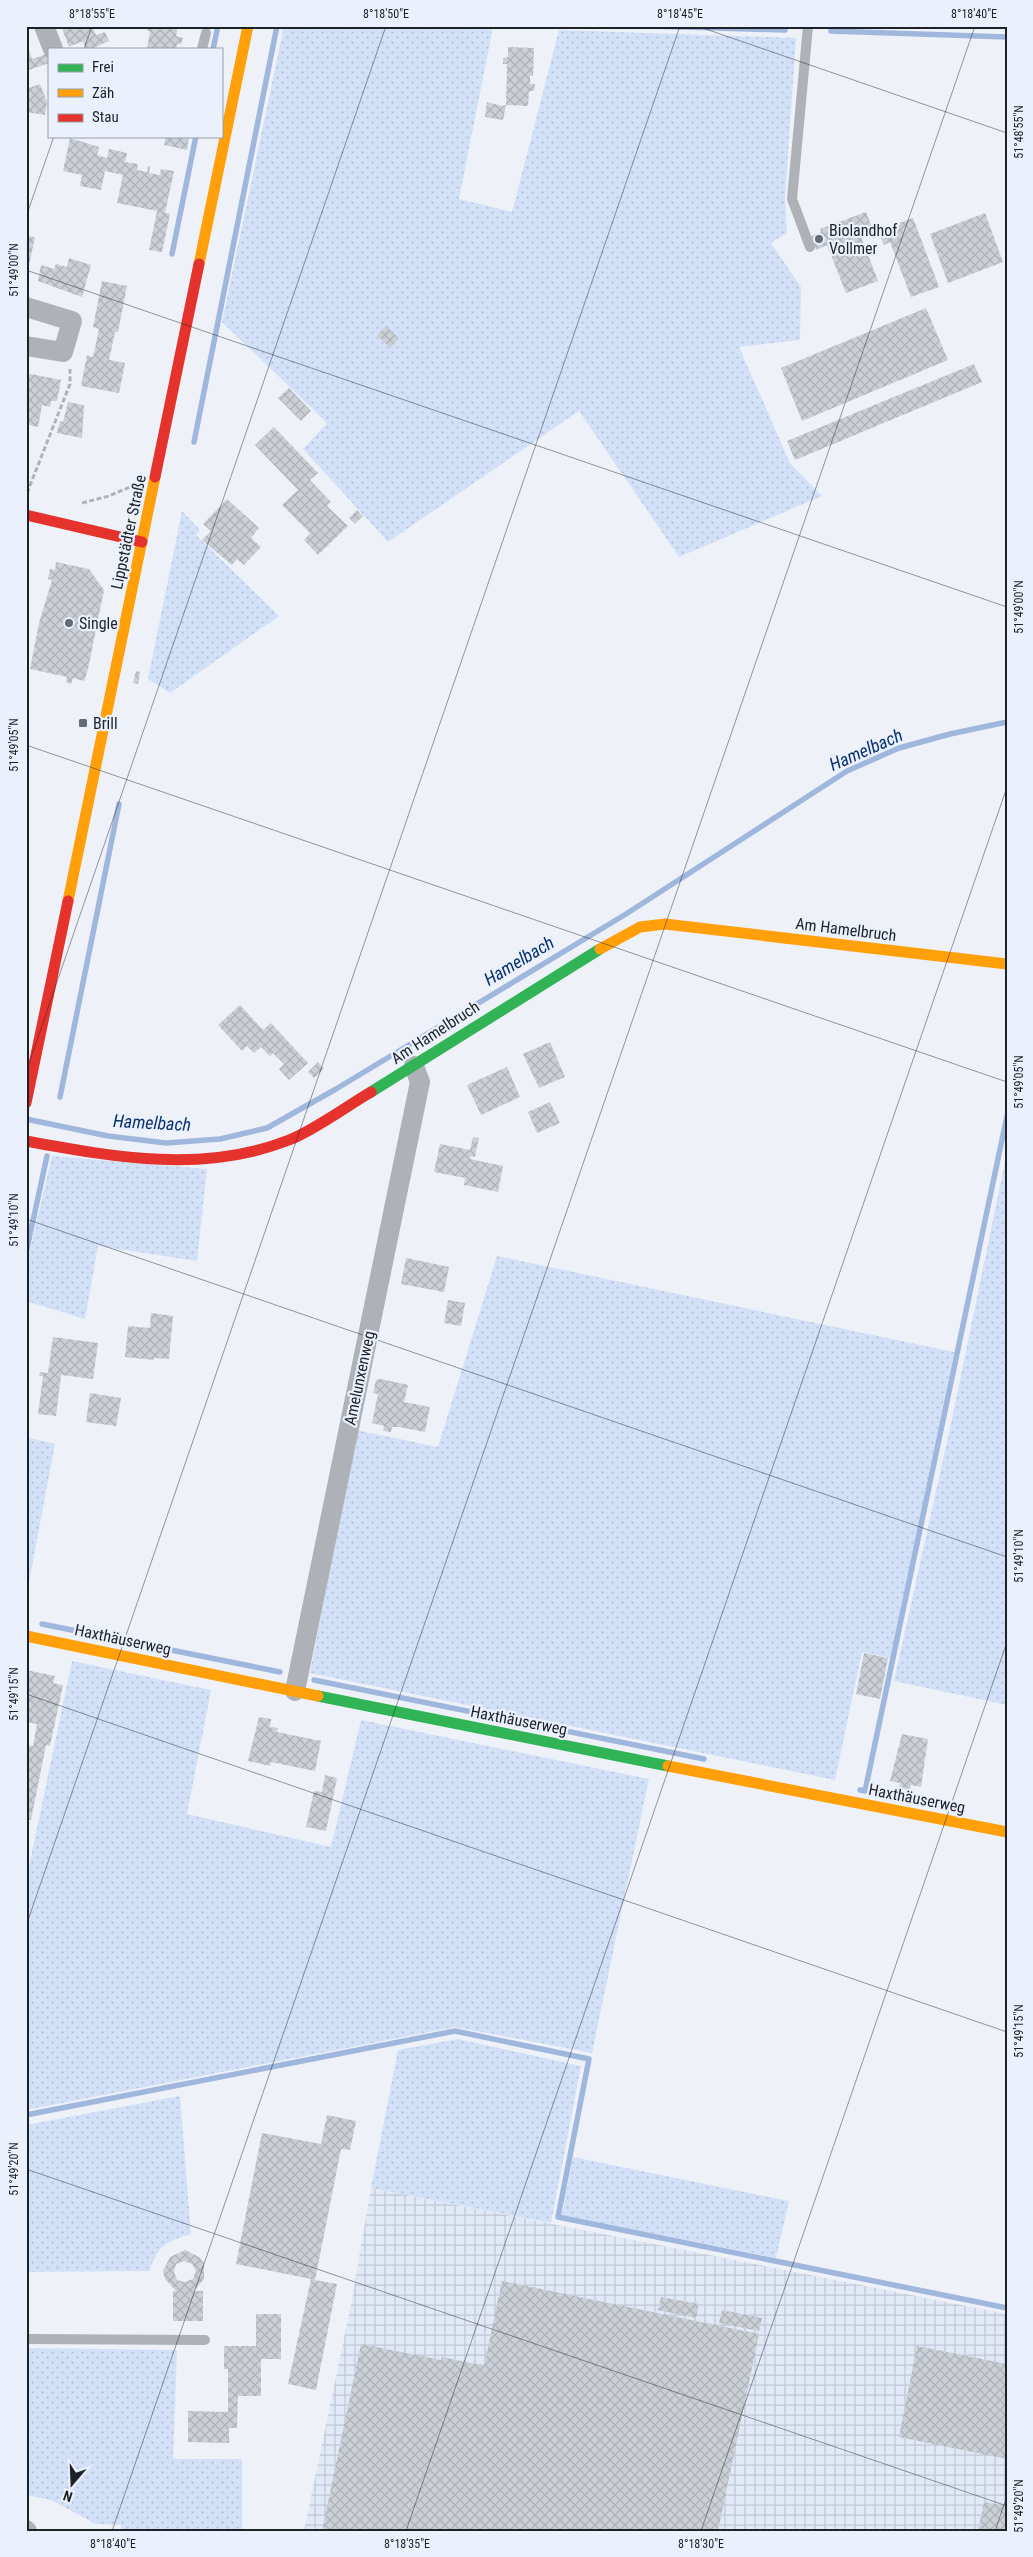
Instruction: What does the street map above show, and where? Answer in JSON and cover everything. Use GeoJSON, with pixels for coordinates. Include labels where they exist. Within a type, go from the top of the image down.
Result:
{"type":"FeatureCollection","features":[{"type":"Feature","properties":{"kind":"street"},"geometry":{"type":"LineString","coordinates":[[44,26],[53,48]]}},
{"type":"Feature","properties":{"kind":"street","name":"Lippstädter Straße"},"geometry":{"type":"LineString","coordinates":[[27,1093],[248,26]]}},
{"type":"Feature","properties":{"kind":"street"},"geometry":{"type":"LineString","coordinates":[[26,308],[72,321],[63,352],[26,346]]}},
{"type":"Feature","properties":{"kind":"street"},"geometry":{"type":"LineString","coordinates":[[26,515],[142,542]]}},
{"type":"Feature","properties":{"kind":"street","name":"Am Hamelbruch"},"geometry":{"type":"LineString","coordinates":[[26,1141],[101,1156],[150,1160],[231,1157],[290,1140],[414,1066],[532,990],[640,926],[665,924],[1007,964]]}},
{"type":"Feature","properties":{"kind":"street","name":"Amelunxenweg"},"geometry":{"type":"LineString","coordinates":[[295,1691],[420,1082],[414,1066]]}},
{"type":"Feature","properties":{"kind":"street","name":"Haxthäuserweg"},"geometry":{"type":"LineString","coordinates":[[26,1636],[1007,1832]]}},
{"type":"Feature","properties":{"kind":"lane"},"geometry":{"type":"LineString","coordinates":[[808,26],[792,200],[810,247]]}},
{"type":"Feature","properties":{"kind":"lane"},"geometry":{"type":"LineString","coordinates":[[202,48],[206,33]]}},
{"type":"Feature","properties":{"kind":"lane"},"geometry":{"type":"LineString","coordinates":[[222,86],[234,88]]}},
{"type":"Feature","properties":{"kind":"lane"},"geometry":{"type":"LineString","coordinates":[[26,2339],[205,2340]]}},
{"type":"Feature","properties":{"kind":"path"},"geometry":{"type":"LineString","coordinates":[[26,496],[70,384],[70,364],[63,352]]}},
{"type":"Feature","properties":{"kind":"path"},"geometry":{"type":"LineString","coordinates":[[77,504],[109,496],[131,486]]}},
{"type":"Feature","properties":{"kind":"shaded area"},"geometry":{"type":"Polygon","coordinates":[[[284,26],[493,27],[459,199],[512,212],[559,30],[796,38],[785,198],[787,233],[771,243],[801,287],[800,340],[739,347],[790,463],[822,496],[679,557],[579,411],[388,542],[303,449],[327,423],[222,322],[284,26]]]}},
{"type":"Feature","properties":{"kind":"shaded area"},"geometry":{"type":"Polygon","coordinates":[[[182,511],[200,530],[196,535],[279,616],[170,693],[148,679],[182,511]]]}},
{"type":"Feature","properties":{"kind":"shaded area"},"geometry":{"type":"Polygon","coordinates":[[[1007,1152],[1007,1705],[894,1681],[952,1419],[1007,1152]]]}},
{"type":"Feature","properties":{"kind":"shaded area"},"geometry":{"type":"Polygon","coordinates":[[[52,1156],[207,1169],[197,1261],[98,1246],[85,1319],[26,1301],[26,1267],[52,1156]]]}},
{"type":"Feature","properties":{"kind":"shaded area"},"geometry":{"type":"Polygon","coordinates":[[[497,1256],[954,1352],[891,1658],[862,1652],[835,1780],[310,1673],[356,1430],[438,1447],[497,1256]]]}},
{"type":"Feature","properties":{"kind":"shaded area"},"geometry":{"type":"Polygon","coordinates":[[[26,1437],[55,1444],[26,1598],[26,1437]]]}},
{"type":"Feature","properties":{"kind":"shaded area"},"geometry":{"type":"Polygon","coordinates":[[[72,1661],[211,1690],[187,1814],[331,1847],[361,1720],[649,1779],[592,2053],[455,2027],[26,2110],[26,1881],[72,1661]]]}},
{"type":"Feature","properties":{"kind":"shaded area"},"geometry":{"type":"Polygon","coordinates":[[[458,2039],[581,2066],[551,2223],[371,2188],[398,2050],[458,2039]]]}},
{"type":"Feature","properties":{"kind":"shaded area"},"geometry":{"type":"Polygon","coordinates":[[[180,2096],[191,2234],[169,2242],[164,2246],[156,2255],[149,2271],[26,2272],[26,2125],[180,2096]]]}},
{"type":"Feature","properties":{"kind":"shaded area"},"geometry":{"type":"Polygon","coordinates":[[[573,2157],[789,2201],[776,2258],[562,2215],[573,2157]]]}},
{"type":"Feature","properties":{"kind":"shaded area"},"geometry":{"type":"Polygon","coordinates":[[[371,2188],[1007,2314],[1007,2531],[304,2531],[351,2305],[371,2188]]]}},
{"type":"Feature","properties":{"kind":"shaded area"},"geometry":{"type":"Polygon","coordinates":[[[26,2348],[177,2350],[173,2459],[242,2459],[242,2531],[121,2531],[121,2525],[96,2524],[51,2500],[26,2495],[26,2348]]]}},
{"type":"Feature","properties":{"kind":"building"},"geometry":{"type":"Polygon","coordinates":[[[61,26],[92,26],[96,35],[105,32],[109,41],[93,48],[86,48],[83,41],[69,47],[61,26]]]}},
{"type":"Feature","properties":{"kind":"building"},"geometry":{"type":"Polygon","coordinates":[[[148,26],[178,26],[176,36],[183,38],[181,44],[177,44],[176,48],[147,48],[150,31],[147,31],[148,26]]]}},
{"type":"Feature","properties":{"kind":"building"},"geometry":{"type":"Polygon","coordinates":[[[508,47],[534,48],[533,76],[530,76],[530,84],[535,84],[534,91],[529,91],[528,106],[506,105],[507,64],[503,64],[503,58],[508,57],[508,47]]]}},
{"type":"Feature","properties":{"kind":"building"},"geometry":{"type":"Polygon","coordinates":[[[29,50],[32,59],[46,54],[48,63],[26,71],[26,51],[29,50]]]}},
{"type":"Feature","properties":{"kind":"building"},"geometry":{"type":"Polygon","coordinates":[[[40,84],[47,102],[45,115],[26,112],[26,89],[40,84]]]}},
{"type":"Feature","properties":{"kind":"building"},"geometry":{"type":"Polygon","coordinates":[[[487,102],[502,106],[506,105],[503,120],[485,117],[487,102]]]}},
{"type":"Feature","properties":{"kind":"building"},"geometry":{"type":"Polygon","coordinates":[[[70,138],[99,147],[97,155],[107,158],[109,149],[127,153],[125,162],[138,164],[137,170],[147,172],[148,166],[150,166],[149,173],[160,175],[161,169],[174,171],[165,213],[170,214],[162,252],[149,250],[157,211],[117,203],[123,175],[105,171],[101,190],[80,186],[82,175],[63,171],[70,138]]]}},
{"type":"Feature","properties":{"kind":"building"},"geometry":{"type":"Polygon","coordinates":[[[166,138],[189,138],[187,150],[164,145],[166,138]]]}},
{"type":"Feature","properties":{"kind":"building"},"geometry":{"type":"Polygon","coordinates":[[[866,212],[873,230],[860,234],[878,281],[846,293],[827,245],[816,250],[811,236],[821,232],[820,229],[866,212]]]}},
{"type":"Feature","properties":{"kind":"building"},"geometry":{"type":"Polygon","coordinates":[[[985,213],[1003,262],[948,283],[930,234],[985,213]]]}},
{"type":"Feature","properties":{"kind":"building"},"geometry":{"type":"Polygon","coordinates":[[[913,218],[939,287],[911,297],[890,242],[884,245],[878,230],[913,218]]]}},
{"type":"Feature","properties":{"kind":"building"},"geometry":{"type":"Polygon","coordinates":[[[26,236],[35,237],[27,275],[26,275],[26,236]]]}},
{"type":"Feature","properties":{"kind":"building"},"geometry":{"type":"Polygon","coordinates":[[[69,258],[91,265],[82,297],[38,281],[41,265],[54,269],[56,264],[67,267],[69,258]]]}},
{"type":"Feature","properties":{"kind":"building"},"geometry":{"type":"Polygon","coordinates":[[[102,281],[127,286],[118,332],[115,332],[109,360],[125,363],[119,393],[81,386],[87,355],[93,357],[99,329],[93,327],[102,281]]]}},
{"type":"Feature","properties":{"kind":"building"},"geometry":{"type":"Polygon","coordinates":[[[926,308],[948,360],[802,421],[781,368],[926,308]]]}},
{"type":"Feature","properties":{"kind":"building"},"geometry":{"type":"Polygon","coordinates":[[[386,326],[399,339],[390,348],[377,335],[386,326]]]}},
{"type":"Feature","properties":{"kind":"building"},"geometry":{"type":"Polygon","coordinates":[[[974,364],[982,382],[795,460],[787,441],[974,364]]]}},
{"type":"Feature","properties":{"kind":"building"},"geometry":{"type":"Polygon","coordinates":[[[26,373],[61,380],[57,401],[51,401],[50,407],[42,405],[38,427],[26,424],[26,373]]]}},
{"type":"Feature","properties":{"kind":"building"},"geometry":{"type":"Polygon","coordinates":[[[289,388],[311,411],[301,421],[278,398],[289,388]]]}},
{"type":"Feature","properties":{"kind":"building"},"geometry":{"type":"Polygon","coordinates":[[[68,402],[84,405],[82,438],[57,433],[60,421],[63,422],[68,402]]]}},
{"type":"Feature","properties":{"kind":"building"},"geometry":{"type":"Polygon","coordinates":[[[274,427],[318,473],[310,480],[331,502],[327,506],[348,526],[318,555],[304,540],[310,533],[282,505],[298,490],[255,445],[274,427]]]}},
{"type":"Feature","properties":{"kind":"building"},"geometry":{"type":"Polygon","coordinates":[[[227,499],[259,528],[251,538],[261,547],[244,565],[237,559],[232,565],[202,540],[211,531],[203,524],[227,499]]]}},
{"type":"Feature","properties":{"kind":"building"},"geometry":{"type":"Polygon","coordinates":[[[357,510],[363,516],[355,524],[349,518],[357,510]]]}},
{"type":"Feature","properties":{"kind":"building","name":"Single"},"geometry":{"type":"Polygon","coordinates":[[[56,562],[89,569],[104,590],[84,681],[73,678],[71,684],[66,682],[67,677],[30,669],[39,623],[52,580],[48,579],[50,569],[55,570],[56,562]]]}},
{"type":"Feature","properties":{"kind":"building"},"geometry":{"type":"Polygon","coordinates":[[[136,671],[140,672],[138,684],[133,683],[136,671]]]}},
{"type":"Feature","properties":{"kind":"building"},"geometry":{"type":"Polygon","coordinates":[[[240,1005],[263,1030],[271,1023],[308,1063],[289,1080],[279,1069],[284,1064],[273,1053],[270,1056],[261,1047],[254,1053],[247,1046],[242,1051],[218,1025],[240,1005]]]}},
{"type":"Feature","properties":{"kind":"building"},"geometry":{"type":"Polygon","coordinates":[[[550,1042],[565,1077],[539,1088],[523,1054],[550,1042]]]}},
{"type":"Feature","properties":{"kind":"building"},"geometry":{"type":"Polygon","coordinates":[[[318,1062],[324,1069],[314,1078],[308,1072],[318,1062]]]}},
{"type":"Feature","properties":{"kind":"building"},"geometry":{"type":"Polygon","coordinates":[[[507,1067],[520,1097],[481,1115],[467,1085],[507,1067]]]}},
{"type":"Feature","properties":{"kind":"building"},"geometry":{"type":"Polygon","coordinates":[[[550,1102],[560,1123],[537,1133],[528,1112],[550,1102]]]}},
{"type":"Feature","properties":{"kind":"building"},"geometry":{"type":"Polygon","coordinates":[[[473,1137],[479,1138],[475,1157],[471,1156],[470,1159],[503,1166],[498,1192],[464,1185],[465,1178],[434,1172],[440,1144],[470,1150],[473,1137]]]}},
{"type":"Feature","properties":{"kind":"building"},"geometry":{"type":"Polygon","coordinates":[[[406,1258],[449,1267],[444,1292],[401,1284],[406,1258]]]}},
{"type":"Feature","properties":{"kind":"building"},"geometry":{"type":"Polygon","coordinates":[[[448,1300],[465,1303],[461,1326],[444,1323],[448,1300]]]}},
{"type":"Feature","properties":{"kind":"building"},"geometry":{"type":"Polygon","coordinates":[[[151,1313],[173,1316],[169,1359],[154,1358],[154,1360],[125,1357],[128,1326],[150,1328],[151,1313]]]}},
{"type":"Feature","properties":{"kind":"building"},"geometry":{"type":"Polygon","coordinates":[[[53,1337],[98,1343],[93,1379],[61,1375],[56,1416],[38,1414],[43,1376],[39,1376],[40,1372],[48,1373],[53,1337]]]}},
{"type":"Feature","properties":{"kind":"building"},"geometry":{"type":"Polygon","coordinates":[[[381,1379],[408,1385],[404,1402],[430,1407],[425,1432],[399,1427],[392,1427],[391,1432],[383,1431],[384,1426],[372,1423],[378,1394],[373,1393],[376,1380],[381,1379]]]}},
{"type":"Feature","properties":{"kind":"building"},"geometry":{"type":"Polygon","coordinates":[[[90,1393],[121,1398],[116,1426],[86,1422],[90,1393]]]}},
{"type":"Feature","properties":{"kind":"building"},"geometry":{"type":"Polygon","coordinates":[[[864,1653],[888,1658],[880,1699],[856,1694],[864,1653]]]}},
{"type":"Feature","properties":{"kind":"building"},"geometry":{"type":"Polygon","coordinates":[[[26,1670],[55,1676],[53,1683],[63,1685],[50,1746],[46,1745],[31,1820],[26,1819],[26,1745],[33,1746],[37,1724],[26,1722],[26,1670]]]}},
{"type":"Feature","properties":{"kind":"building"},"geometry":{"type":"Polygon","coordinates":[[[259,1717],[271,1719],[270,1727],[278,1728],[277,1732],[321,1741],[315,1771],[271,1762],[270,1766],[248,1761],[259,1717]]]}},
{"type":"Feature","properties":{"kind":"building"},"geometry":{"type":"Polygon","coordinates":[[[902,1734],[928,1739],[921,1787],[911,1785],[910,1790],[899,1788],[900,1783],[890,1781],[902,1734]]]}},
{"type":"Feature","properties":{"kind":"building"},"geometry":{"type":"Polygon","coordinates":[[[325,1775],[337,1778],[326,1831],[306,1827],[314,1791],[322,1792],[325,1775]]]}},
{"type":"Feature","properties":{"kind":"building"},"geometry":{"type":"Polygon","coordinates":[[[327,2115],[356,2121],[350,2150],[341,2149],[315,2280],[337,2284],[316,2390],[288,2384],[311,2279],[236,2264],[262,2133],[321,2144],[327,2115]]]}},
{"type":"Feature","properties":{"kind":"building"},"geometry":{"type":"Polygon","coordinates":[[[185,2250],[199,2257],[204,2263],[204,2279],[194,2291],[203,2291],[203,2321],[173,2321],[173,2291],[176,2291],[165,2279],[163,2271],[170,2257],[185,2250]],[[184,2261],[176,2264],[174,2272],[177,2280],[185,2282],[193,2279],[196,2271],[192,2264],[184,2261]]]}},
{"type":"Feature","properties":{"kind":"building"},"geometry":{"type":"Polygon","coordinates":[[[502,2281],[759,2334],[718,2531],[322,2531],[361,2344],[441,2360],[442,2357],[484,2366],[502,2281]]]}},
{"type":"Feature","properties":{"kind":"building"},"geometry":{"type":"Polygon","coordinates":[[[661,2297],[699,2304],[696,2318],[658,2310],[661,2297]]]}},
{"type":"Feature","properties":{"kind":"building"},"geometry":{"type":"Polygon","coordinates":[[[722,2310],[762,2318],[759,2331],[719,2323],[722,2310]]]}},
{"type":"Feature","properties":{"kind":"building"},"geometry":{"type":"Polygon","coordinates":[[[256,2314],[281,2314],[281,2359],[261,2359],[261,2396],[238,2396],[237,2428],[229,2428],[229,2443],[188,2442],[188,2411],[228,2412],[228,2369],[224,2369],[224,2346],[256,2346],[256,2314]]]}},
{"type":"Feature","properties":{"kind":"building"},"geometry":{"type":"Polygon","coordinates":[[[917,2346],[1007,2364],[1007,2459],[899,2437],[917,2346]]]}},
{"type":"Feature","properties":{"kind":"building"},"geometry":{"type":"Polygon","coordinates":[[[984,2502],[1007,2506],[1007,2531],[978,2531],[984,2502]]]}},
{"type":"Feature","properties":{"kind":"waterway"},"geometry":{"type":"LineString","coordinates":[[213,48],[218,26]]}},
{"type":"Feature","properties":{"kind":"waterway"},"geometry":{"type":"LineString","coordinates":[[194,442],[277,26]]}},
{"type":"Feature","properties":{"kind":"waterway"},"geometry":{"type":"LineString","coordinates":[[649,26],[785,30]]}},
{"type":"Feature","properties":{"kind":"waterway"},"geometry":{"type":"LineString","coordinates":[[831,31],[1007,37]]}},
{"type":"Feature","properties":{"kind":"waterway"},"geometry":{"type":"LineString","coordinates":[[172,254],[196,138]]}},
{"type":"Feature","properties":{"kind":"waterway","name":"Hamelbach"},"geometry":{"type":"LineString","coordinates":[[26,1119],[108,1136],[166,1143],[220,1139],[267,1128],[336,1089],[626,914],[847,771],[899,748],[950,734],[1007,722]]}},
{"type":"Feature","properties":{"kind":"waterway"},"geometry":{"type":"LineString","coordinates":[[60,1097],[119,804]]}},
{"type":"Feature","properties":{"kind":"waterway"},"geometry":{"type":"LineString","coordinates":[[860,1790],[865,1791],[1007,1116]]}},
{"type":"Feature","properties":{"kind":"waterway"},"geometry":{"type":"LineString","coordinates":[[26,1253],[47,1156]]}},
{"type":"Feature","properties":{"kind":"waterway"},"geometry":{"type":"LineString","coordinates":[[42,1624],[280,1672]]}},
{"type":"Feature","properties":{"kind":"waterway"},"geometry":{"type":"LineString","coordinates":[[314,1680],[704,1759]]}},
{"type":"Feature","properties":{"kind":"waterway"},"geometry":{"type":"LineString","coordinates":[[26,2115],[455,2031],[589,2059],[558,2217],[1007,2308]]}},
{"type":"Feature","properties":{"kind":"traffic: fast"},"geometry":{"type":"LineString","coordinates":[[371,1092],[600,949]]}},
{"type":"Feature","properties":{"kind":"traffic: fast"},"geometry":{"type":"LineString","coordinates":[[318,1696],[668,1766]]}},
{"type":"Feature","properties":{"kind":"traffic: slow"},"geometry":{"type":"LineString","coordinates":[[199,264],[248,26]]}},
{"type":"Feature","properties":{"kind":"traffic: slow"},"geometry":{"type":"LineString","coordinates":[[68,901],[155,477]]}},
{"type":"Feature","properties":{"kind":"traffic: slow"},"geometry":{"type":"LineString","coordinates":[[600,949],[640,927],[665,924],[1007,964]]}},
{"type":"Feature","properties":{"kind":"traffic: slow"},"geometry":{"type":"LineString","coordinates":[[26,1636],[318,1696]]}},
{"type":"Feature","properties":{"kind":"traffic: slow"},"geometry":{"type":"LineString","coordinates":[[668,1766],[1007,1832]]}},
{"type":"Feature","properties":{"kind":"traffic: jam"},"geometry":{"type":"LineString","coordinates":[[155,477],[199,264]]}},
{"type":"Feature","properties":{"kind":"traffic: jam"},"geometry":{"type":"LineString","coordinates":[[26,515],[142,542]]}},
{"type":"Feature","properties":{"kind":"traffic: jam"},"geometry":{"type":"LineString","coordinates":[[26,1103],[68,901]]}},
{"type":"Feature","properties":{"kind":"traffic: jam"},"geometry":{"type":"LineString","coordinates":[[26,1141],[125,1157],[158,1159],[224,1157],[257,1150],[289,1140],[319,1125],[371,1092]]}},
{"type":"Feature","properties":{"kind":"place","name":"Biolandhof Vollmer"},"geometry":{"type":"Point","coordinates":[819,239]}},
{"type":"Feature","properties":{"kind":"place","name":"Single"},"geometry":{"type":"Point","coordinates":[69,623]}},
{"type":"Feature","properties":{"kind":"place","name":"Brill"},"geometry":{"type":"Point","coordinates":[83,723]}}]}
